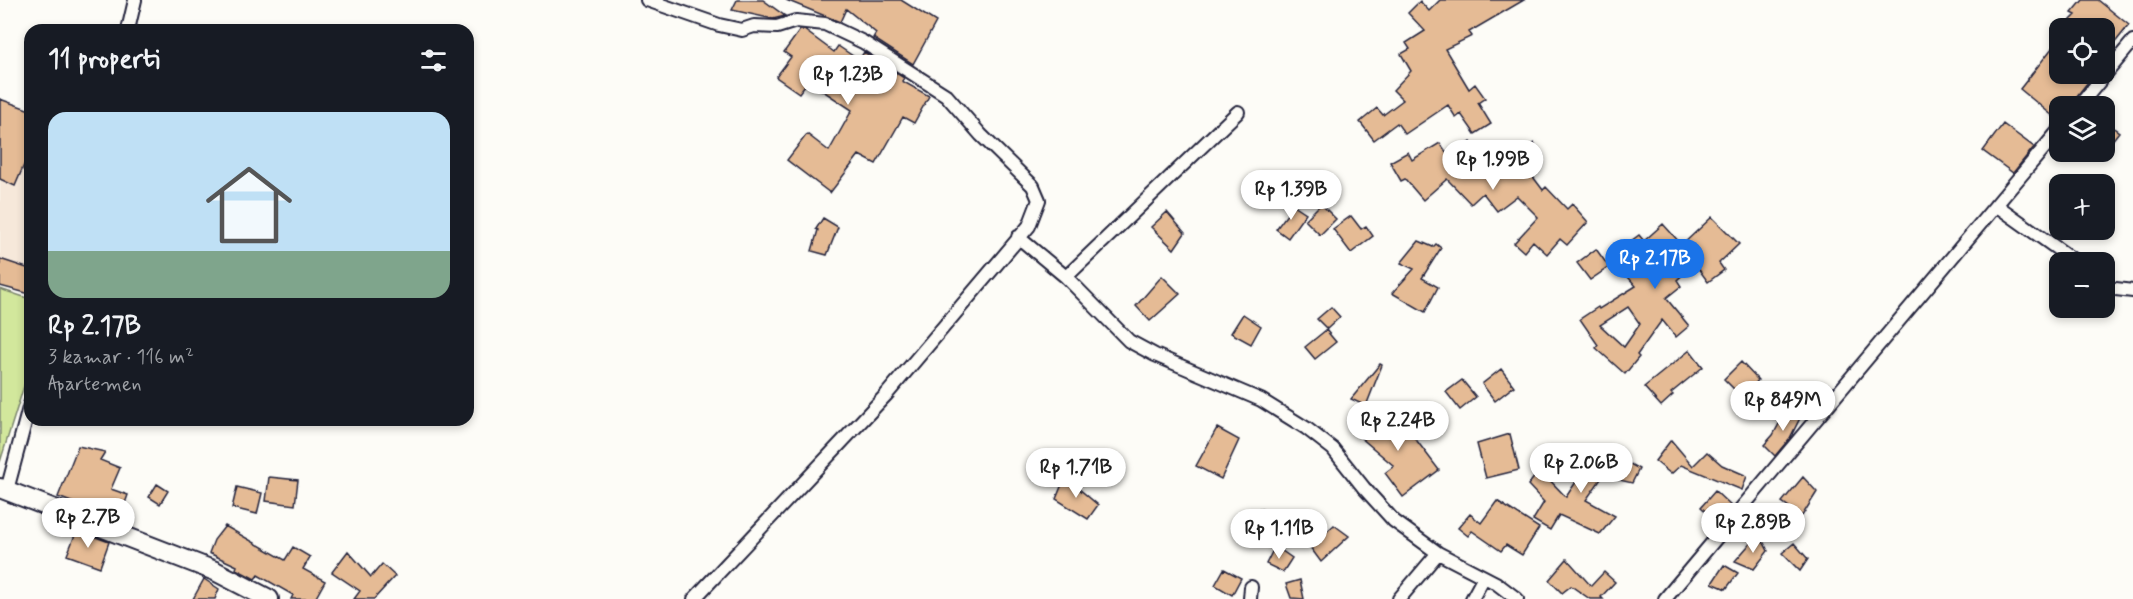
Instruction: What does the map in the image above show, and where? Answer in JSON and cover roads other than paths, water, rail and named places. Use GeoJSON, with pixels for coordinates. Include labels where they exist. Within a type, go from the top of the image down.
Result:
{"type":"FeatureCollection","features":[{"type":"Feature","properties":{"kind":"main road"},"geometry":{"type":"LineString","coordinates":[[3,489],[215,571],[269,599]]}},
{"type":"Feature","properties":{"kind":"street"},"geometry":{"type":"LineString","coordinates":[[129,24],[135,0]]}},
{"type":"Feature","properties":{"kind":"street"},"geometry":{"type":"LineString","coordinates":[[647,0],[719,26],[742,30],[754,26],[777,27],[796,21],[825,24],[863,42],[946,96],[981,135],[1033,186],[1039,200],[1029,226],[886,395],[694,599]]}},
{"type":"Feature","properties":{"kind":"street"},"geometry":{"type":"LineString","coordinates":[[2087,96],[2133,41]]}},
{"type":"Feature","properties":{"kind":"street"},"geometry":{"type":"LineString","coordinates":[[1066,277],[1238,112]]}},
{"type":"Feature","properties":{"kind":"street"},"geometry":{"type":"LineString","coordinates":[[1665,599],[2049,142]]}},
{"type":"Feature","properties":{"kind":"street"},"geometry":{"type":"LineString","coordinates":[[1996,205],[2062,252]]}},
{"type":"Feature","properties":{"kind":"street"},"geometry":{"type":"LineString","coordinates":[[1018,237],[1066,277],[1114,326],[1140,348],[1260,399],[1306,428],[1333,449],[1364,488],[1395,521],[1438,553],[1484,576],[1517,599]]}},
{"type":"Feature","properties":{"kind":"street"},"geometry":{"type":"LineString","coordinates":[[2115,289],[2133,291]]}},
{"type":"Feature","properties":{"kind":"street"},"geometry":{"type":"LineString","coordinates":[[3,489],[24,423]]}},
{"type":"Feature","properties":{"kind":"street"},"geometry":{"type":"LineString","coordinates":[[1399,599],[1438,553]]}},
{"type":"Feature","properties":{"kind":"street"},"geometry":{"type":"LineString","coordinates":[[1472,599],[1484,576]]}}]}
